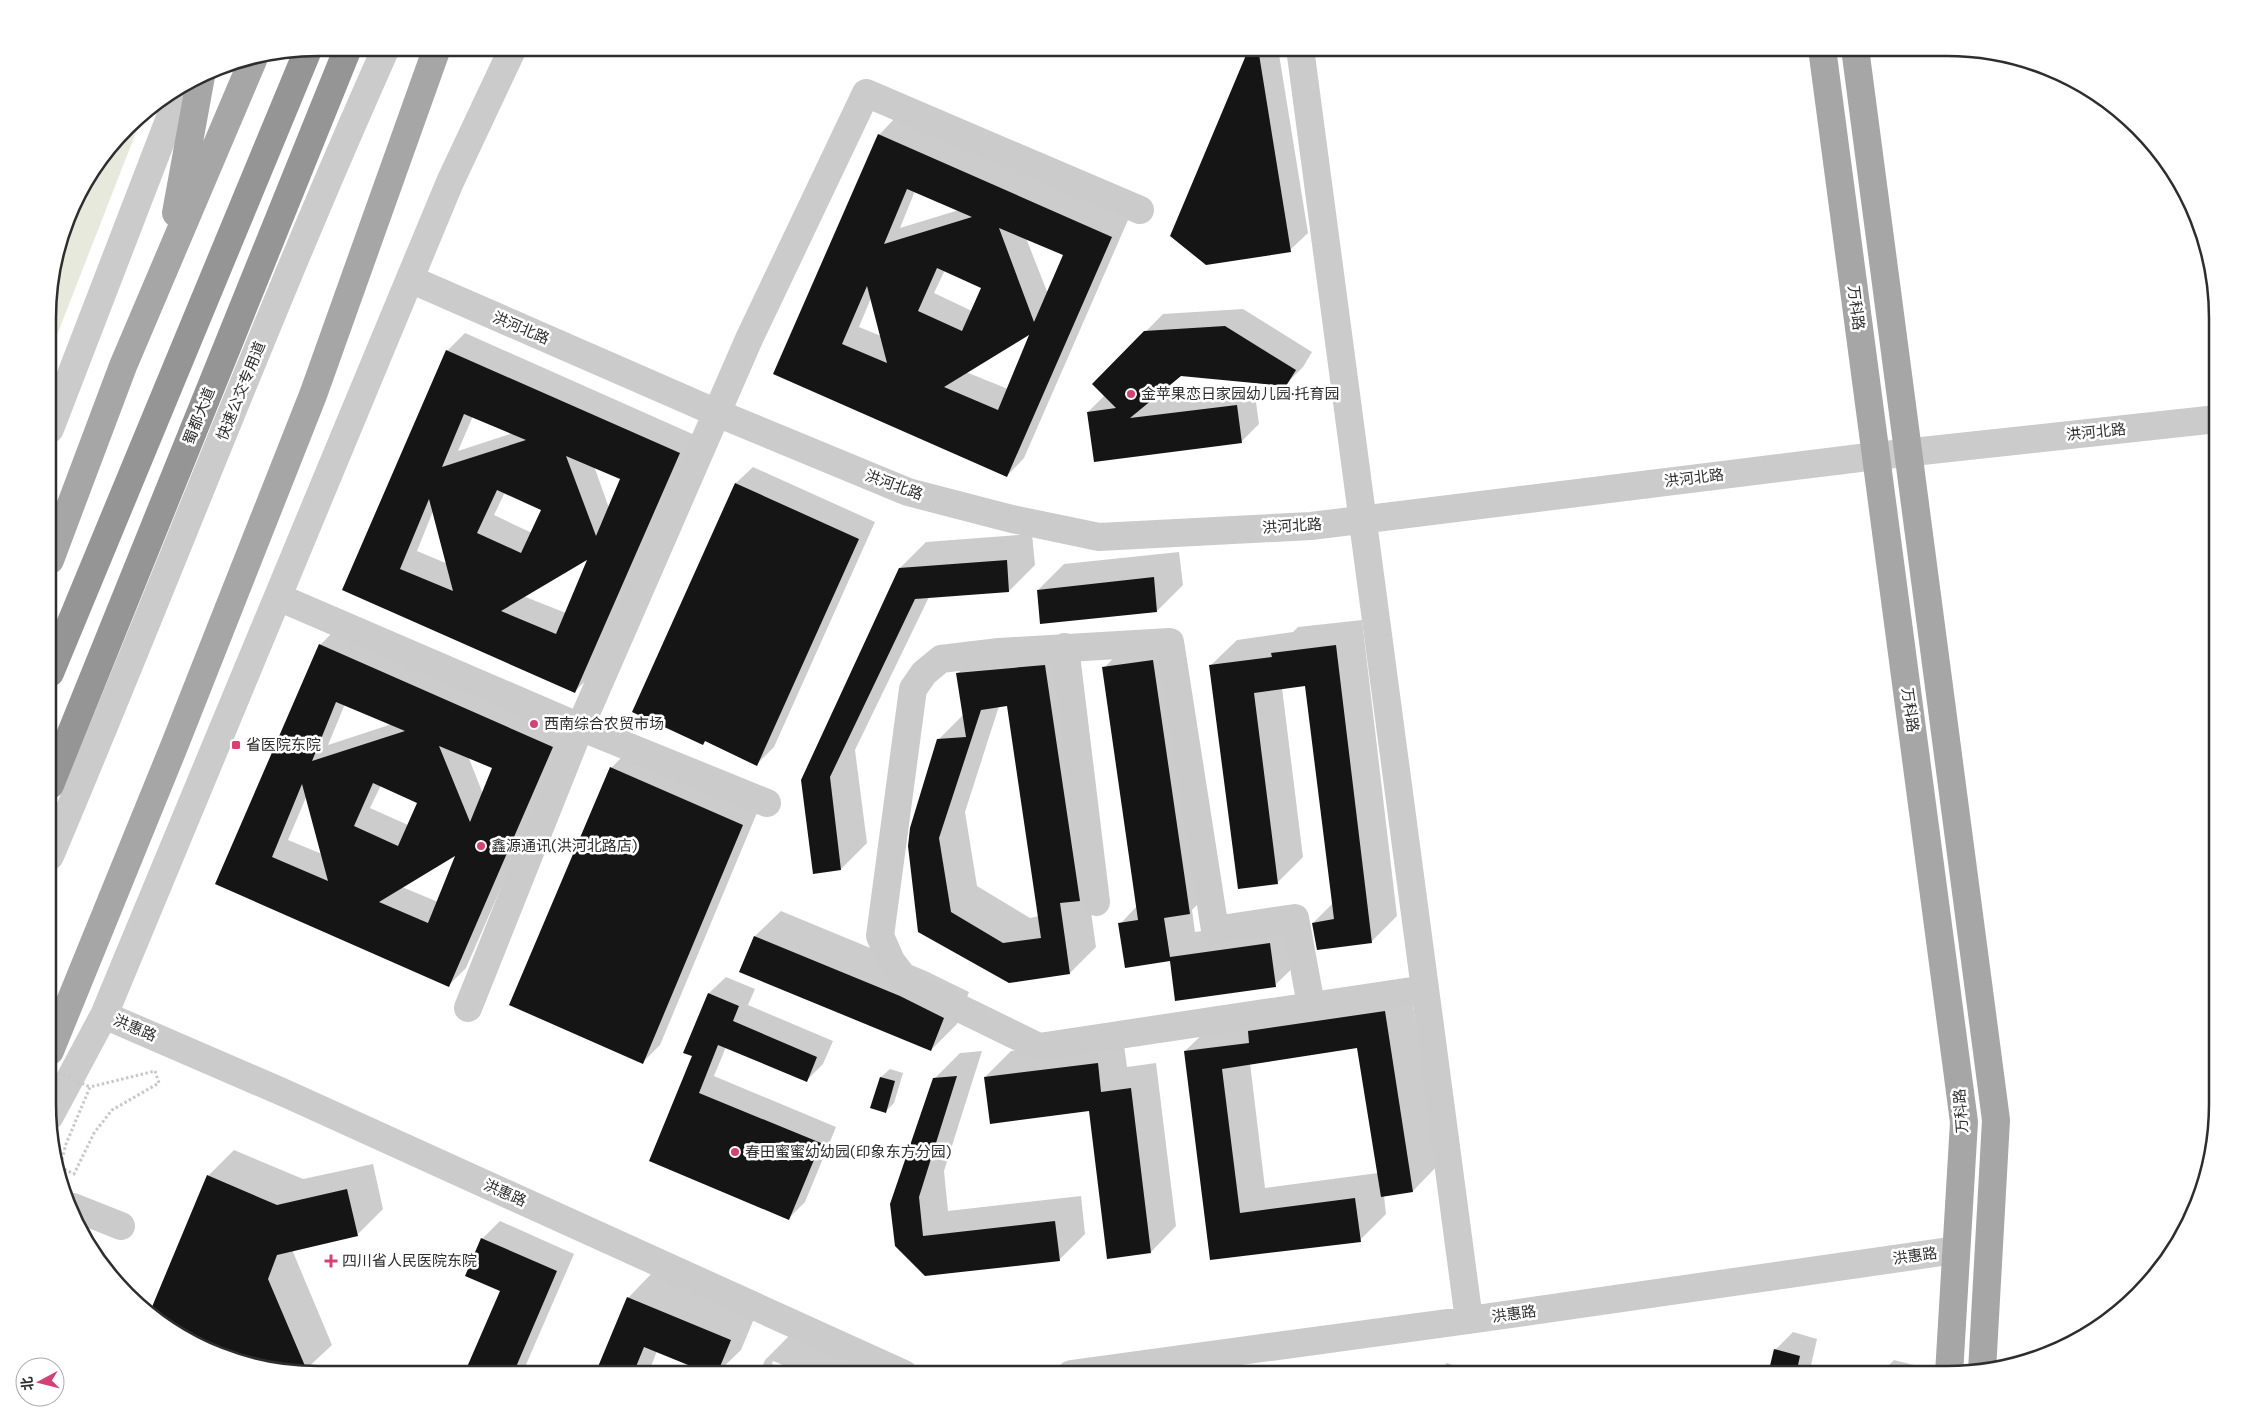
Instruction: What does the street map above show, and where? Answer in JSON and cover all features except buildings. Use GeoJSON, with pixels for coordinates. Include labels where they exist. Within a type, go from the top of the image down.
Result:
{"type":"FeatureCollection","features":[{"type":"Feature","properties":{"kind":"highway","name":"蜀都大道"},"geometry":{"type":"LineString","coordinates":[[56,770],[345,56]]}},
{"type":"Feature","properties":{"kind":"highway"},"geometry":{"type":"LineString","coordinates":[[56,659],[305,57]]}},
{"type":"Feature","properties":{"kind":"main road"},"geometry":{"type":"LineString","coordinates":[[56,1036],[175,744],[313,395],[434,56]]}},
{"type":"Feature","properties":{"kind":"main road","name":"万科路"},"geometry":{"type":"LineString","coordinates":[[1823,56],[1964,1122],[1949,1366]]}},
{"type":"Feature","properties":{"kind":"main road"},"geometry":{"type":"LineString","coordinates":[[1856,56],[1996,1120],[1982,1364]]}},
{"type":"Feature","properties":{"kind":"main road"},"geometry":{"type":"LineString","coordinates":[[56,544],[123,366],[251,65]]}},
{"type":"Feature","properties":{"kind":"main road"},"geometry":{"type":"LineString","coordinates":[[166,265],[199,84]]}},
{"type":"Feature","properties":{"kind":"street","name":"快速公交专用道"},"geometry":{"type":"LineString","coordinates":[[100,737],[127,606],[355,56]]}},
{"type":"Feature","properties":{"kind":"street","name":"快速公交专用道"},"geometry":{"type":"LineString","coordinates":[[56,842],[323,188],[382,56]]}},
{"type":"Feature","properties":{"kind":"street"},"geometry":{"type":"LineString","coordinates":[[56,1105],[104,1015],[450,182],[508,56]]}},
{"type":"Feature","properties":{"kind":"street"},"geometry":{"type":"LineString","coordinates":[[1301,56],[1469,1320]]}},
{"type":"Feature","properties":{"kind":"street"},"geometry":{"type":"LineString","coordinates":[[468,1008],[580,727],[717,412],[749,339],[866,93],[1140,210]]}},
{"type":"Feature","properties":{"kind":"street"},"geometry":{"type":"LineString","coordinates":[[56,412],[178,97]]}},
{"type":"Feature","properties":{"kind":"street","name":"洪河北路"},"geometry":{"type":"LineString","coordinates":[[410,280],[908,492],[1012,519],[1099,537],[1311,526],[1908,452],[2209,420]]}},
{"type":"Feature","properties":{"kind":"street"},"geometry":{"type":"LineString","coordinates":[[278,596],[580,727],[767,803]]}},
{"type":"Feature","properties":{"kind":"street"},"geometry":{"type":"LineString","coordinates":[[1311,1005],[1296,918],[1215,930],[1170,642],[1065,647],[940,659],[924,673],[913,689],[880,936],[891,961],[908,983],[1039,1047],[1425,989]]}},
{"type":"Feature","properties":{"kind":"street"},"geometry":{"type":"LineString","coordinates":[[1065,647],[1096,902]]}},
{"type":"Feature","properties":{"kind":"street","name":"洪惠路"},"geometry":{"type":"LineString","coordinates":[[104,1015],[289,1094],[886,1366]]}},
{"type":"Feature","properties":{"kind":"street"},"geometry":{"type":"LineString","coordinates":[[72,1194],[121,1226]]}},
{"type":"Feature","properties":{"kind":"street","name":"洪惠路"},"geometry":{"type":"LineString","coordinates":[[1186,1366],[1215,1364],[1469,1320],[1956,1250]]}},
{"type":"Feature","properties":{"kind":"path"},"geometry":{"type":"LineString","coordinates":[[56,1072],[90,1087],[155,1071],[159,1083],[112,1110],[94,1133],[74,1174],[72,1193]]}},
{"type":"Feature","properties":{"kind":"path"},"geometry":{"type":"LineString","coordinates":[[62,1160],[66,1144],[90,1087]]}},
{"type":"Feature","properties":{"kind":"path"},"geometry":{"type":"LineString","coordinates":[[65,1170],[74,1174]]}},
{"type":"Feature","properties":{"kind":"shaded area"},"geometry":{"type":"Polygon","coordinates":[[[138,128],[56,338],[58,284],[65,250],[76,218],[100,173],[121,145],[138,128]]]}},
{"type":"Feature","properties":{"kind":"place","name":"金苹果恋日家园幼儿园·托育园"},"geometry":{"type":"Point","coordinates":[1131,394]}},
{"type":"Feature","properties":{"kind":"place","name":"西南综合农贸市场"},"geometry":{"type":"Point","coordinates":[534,724]}},
{"type":"Feature","properties":{"kind":"place","name":"省医院东院"},"geometry":{"type":"Point","coordinates":[236,745]}},
{"type":"Feature","properties":{"kind":"place","name":"鑫源通讯(洪河北路店)"},"geometry":{"type":"Point","coordinates":[481,846]}},
{"type":"Feature","properties":{"kind":"place","name":"春田蜜蜜幼幼园(印象东方分园)"},"geometry":{"type":"Point","coordinates":[735,1152]}},
{"type":"Feature","properties":{"kind":"place","name":"四川省人民医院东院"},"geometry":{"type":"Point","coordinates":[331,1261]}}]}
